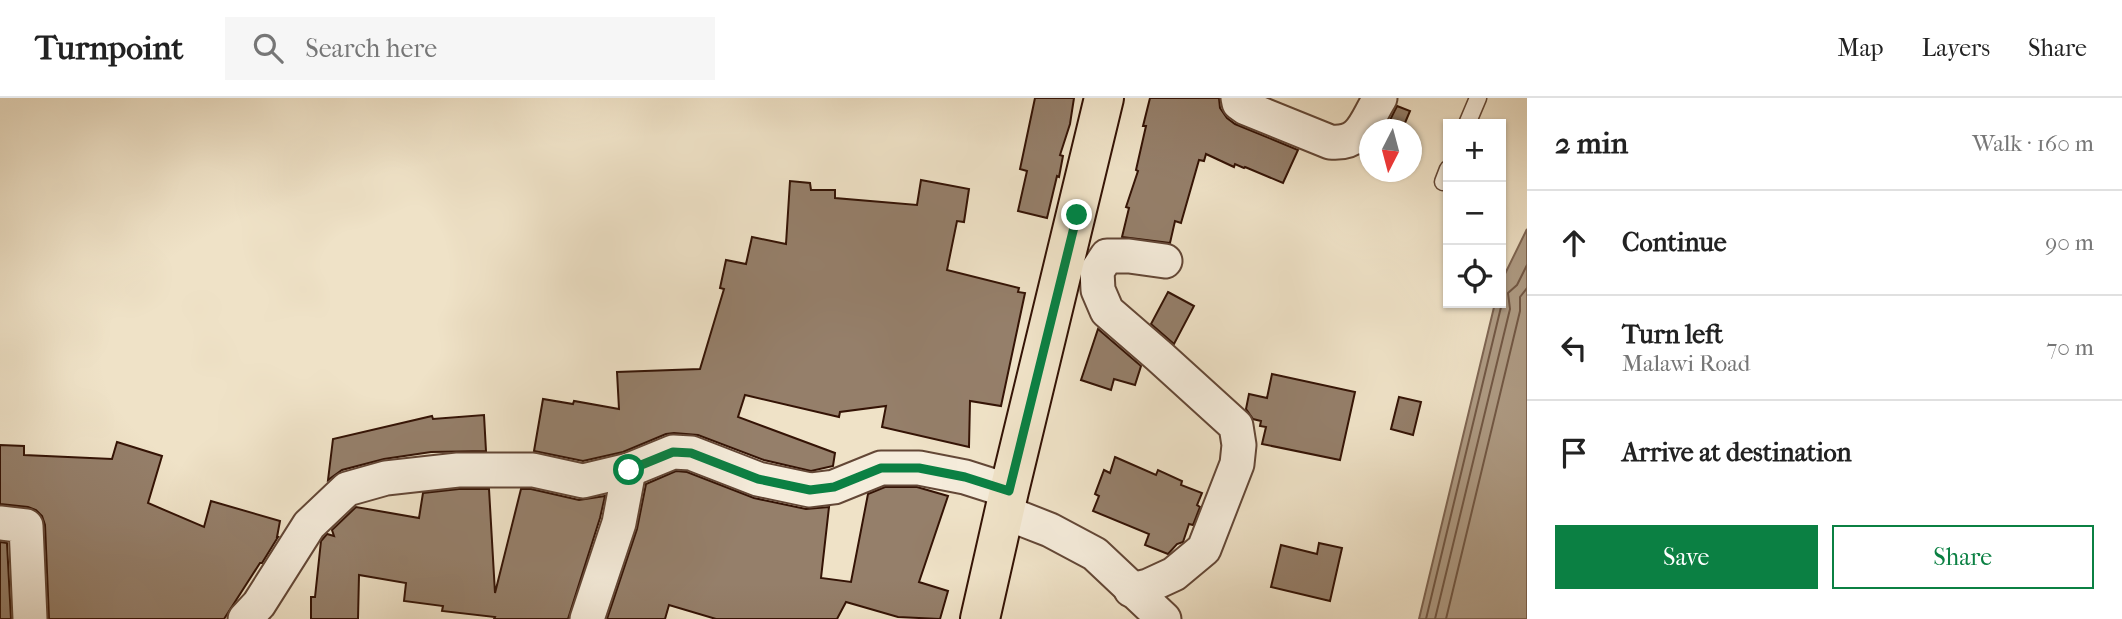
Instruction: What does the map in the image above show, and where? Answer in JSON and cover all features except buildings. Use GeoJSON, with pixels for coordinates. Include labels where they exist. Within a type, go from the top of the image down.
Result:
{"type":"FeatureCollection","features":[{"type":"Feature","properties":{"kind":"main road"},"geometry":{"type":"LineString","coordinates":[[980,619],[1104,98]]}},
{"type":"Feature","properties":{"kind":"street"},"geometry":{"type":"LineString","coordinates":[[1238,98],[1239,103],[1246,108],[1330,142],[1343,143],[1356,139],[1380,98]]}},
{"type":"Feature","properties":{"kind":"street"},"geometry":{"type":"LineString","coordinates":[[1132,590],[1174,574],[1204,549],[1237,464],[1239,445],[1236,426],[1107,311],[1098,290],[1097,271],[1107,256],[1165,261]]}},
{"type":"Feature","properties":{"kind":"street"},"geometry":{"type":"LineString","coordinates":[[245,619],[259,604],[309,524],[347,489],[386,478],[458,470],[533,470],[583,481],[629,470],[673,452],[682,452],[758,479],[810,490],[834,487],[881,468],[919,468],[965,477],[1095,554],[1164,619]]}},
{"type":"Feature","properties":{"kind":"street"},"geometry":{"type":"LineString","coordinates":[[587,619],[620,523],[629,470]]}},
{"type":"Feature","properties":{"kind":"street"},"geometry":{"type":"LineString","coordinates":[[0,523],[26,526],[30,619]]}},
{"type":"Feature","properties":{"kind":"lane"},"geometry":{"type":"LineString","coordinates":[[1469,119],[1478,98]]}},
{"type":"Feature","properties":{"kind":"water"},"geometry":{"type":"Polygon","coordinates":[[[1527,229],[1527,619],[1419,619],[1494,308],[1506,308],[1506,272],[1527,229]]]}},
{"type":"Feature","properties":{"kind":"route"},"geometry":{"type":"LineString","coordinates":[[629,470],[673,452],[691,453],[758,479],[810,490],[834,487],[881,468],[919,468],[965,477],[1009,491],[1077,215]]}}]}
